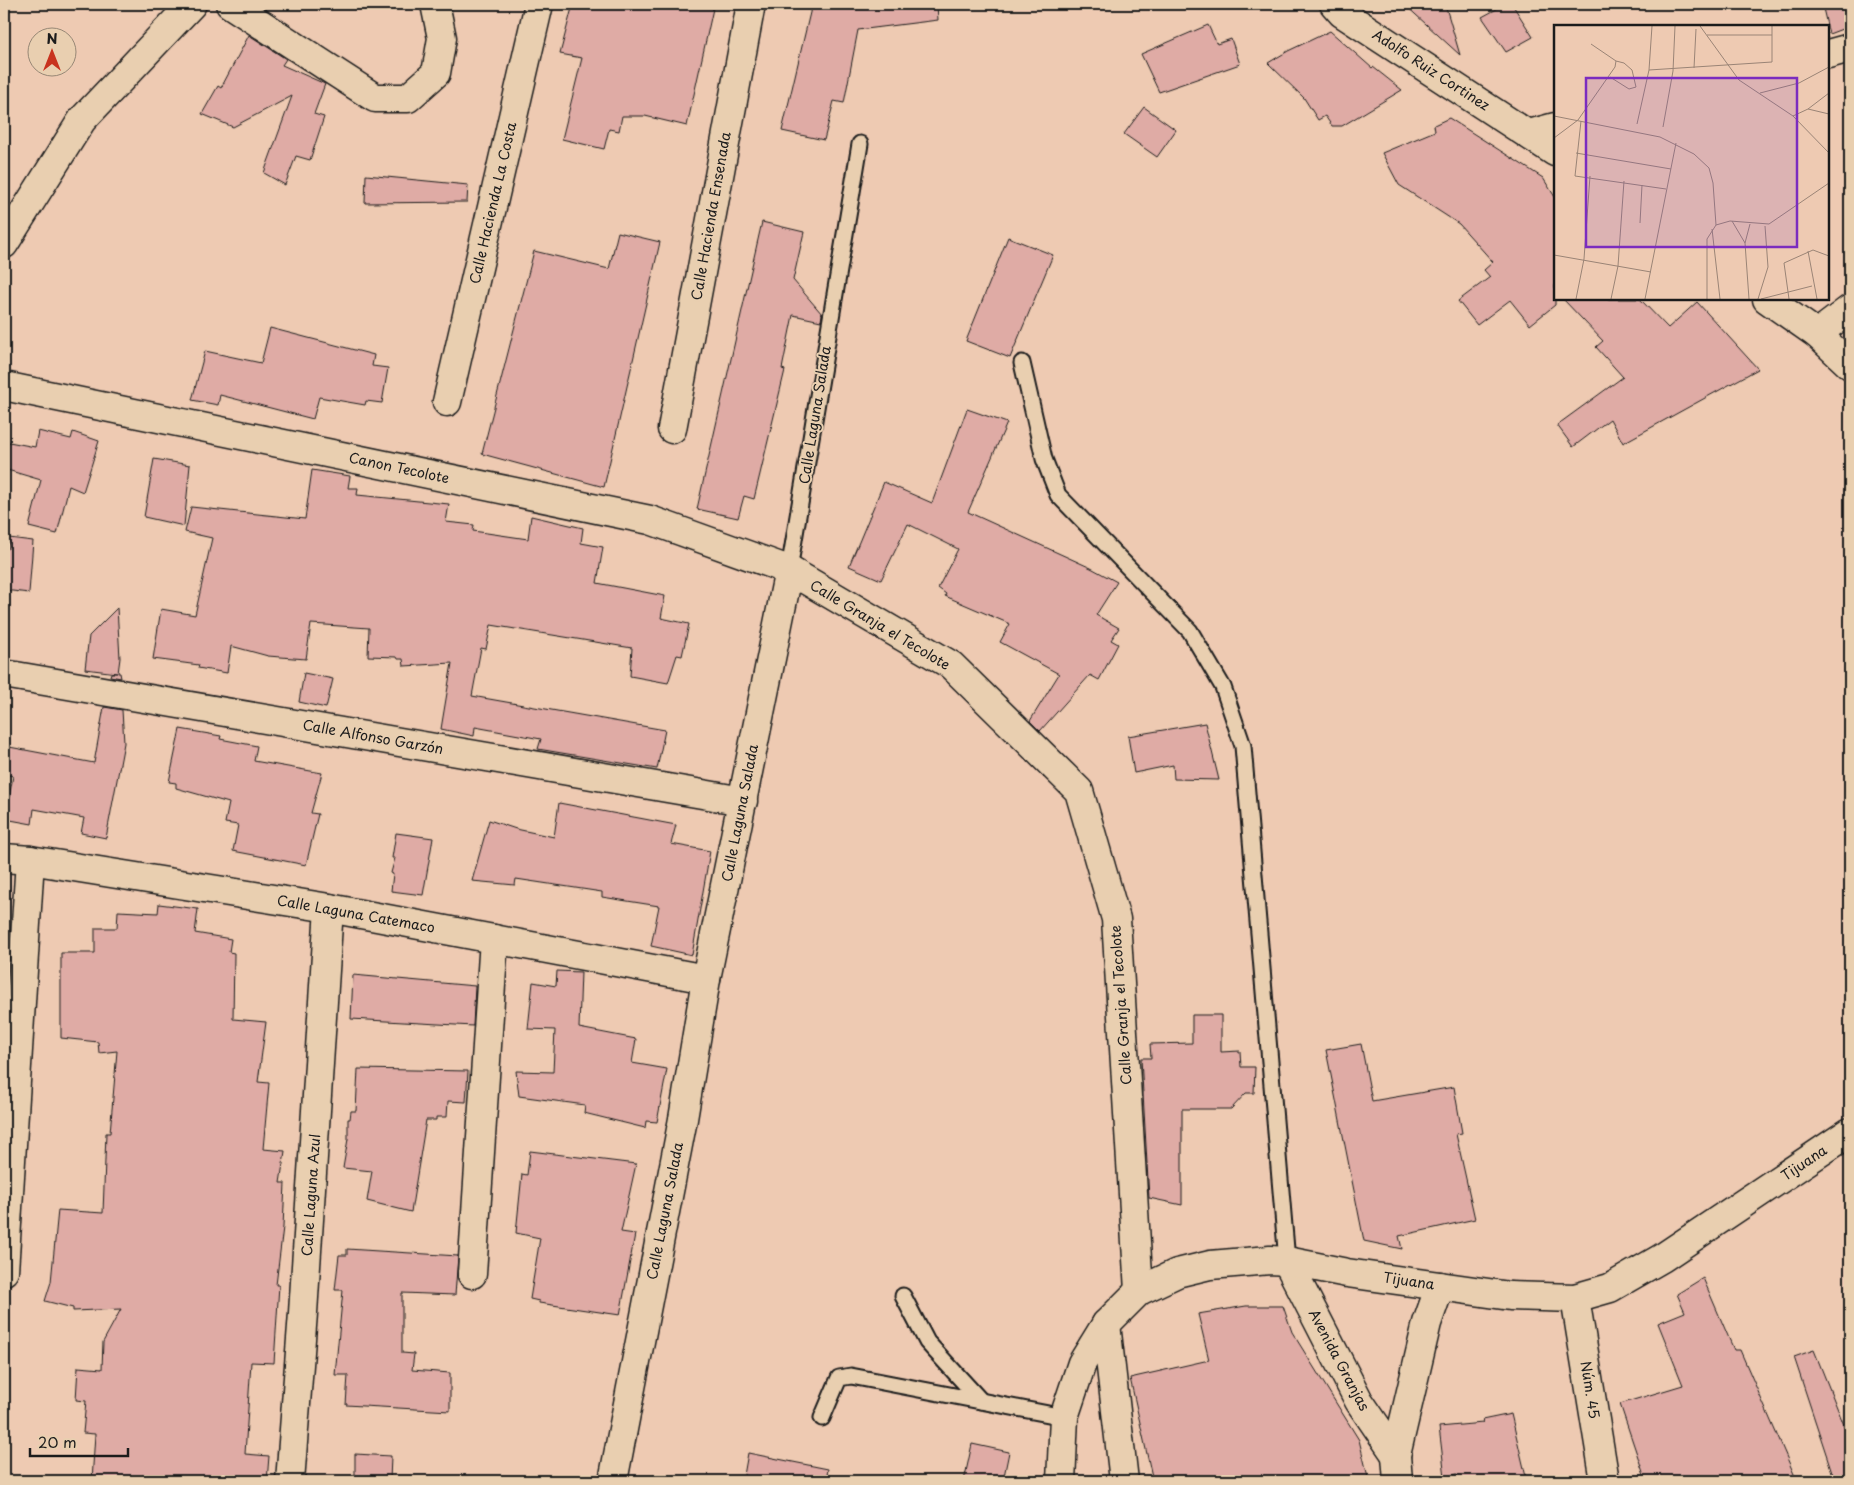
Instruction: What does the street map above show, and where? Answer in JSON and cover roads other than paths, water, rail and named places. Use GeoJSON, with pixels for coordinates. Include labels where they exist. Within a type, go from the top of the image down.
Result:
{"type":"FeatureCollection","features":[{"type":"Feature","properties":{"kind":"street"},"geometry":{"type":"LineString","coordinates":[[4,244],[82,120],[192,4]]}},
{"type":"Feature","properties":{"kind":"street"},"geometry":{"type":"LineString","coordinates":[[230,4],[375,98],[408,98],[436,73],[442,38],[435,4]]}},
{"type":"Feature","properties":{"kind":"street","name":"Calle Hacienda La Costa"},"geometry":{"type":"LineString","coordinates":[[447,402],[539,4]]}},
{"type":"Feature","properties":{"kind":"street","name":"Calle Hacienda Ensenada"},"geometry":{"type":"LineString","coordinates":[[672,428],[751,4]]}},
{"type":"Feature","properties":{"kind":"street","name":"Adolfo Ruiz Cortinez"},"geometry":{"type":"LineString","coordinates":[[1334,4],[1342,13],[1554,151]]}},
{"type":"Feature","properties":{"kind":"street"},"geometry":{"type":"LineString","coordinates":[[1829,54],[1850,48]]}},
{"type":"Feature","properties":{"kind":"street"},"geometry":{"type":"LineString","coordinates":[[1529,134],[1554,127]]}},
{"type":"Feature","properties":{"kind":"street"},"geometry":{"type":"LineString","coordinates":[[1768,300],[1817,334],[1850,365]]}},
{"type":"Feature","properties":{"kind":"street"},"geometry":{"type":"LineString","coordinates":[[1817,334],[1850,309]]}},
{"type":"Feature","properties":{"kind":"street","name":"Canon Tecolote"},"geometry":{"type":"LineString","coordinates":[[4,386],[650,520],[789,570]]}},
{"type":"Feature","properties":{"kind":"street","name":"Calle Laguna Salada"},"geometry":{"type":"LineString","coordinates":[[613,1481],[683,1119],[706,979],[789,570]]}},
{"type":"Feature","properties":{"kind":"street","name":"Calle Granja el Tecolote"},"geometry":{"type":"LineString","coordinates":[[789,570],[951,664],[1078,791],[1116,919],[1139,1291]]}},
{"type":"Feature","properties":{"kind":"street","name":"Calle Alfonso Garzón"},"geometry":{"type":"LineString","coordinates":[[4,674],[743,800]]}},
{"type":"Feature","properties":{"kind":"street"},"geometry":{"type":"LineString","coordinates":[[4,1271],[17,859]]}},
{"type":"Feature","properties":{"kind":"street","name":"Calle Laguna Catemaco"},"geometry":{"type":"LineString","coordinates":[[17,859],[329,908],[706,979]]}},
{"type":"Feature","properties":{"kind":"street","name":"Calle Laguna Azul"},"geometry":{"type":"LineString","coordinates":[[290,1481],[303,1313],[329,908]]}},
{"type":"Feature","properties":{"kind":"street"},"geometry":{"type":"LineString","coordinates":[[472,1274],[494,939]]}},
{"type":"Feature","properties":{"kind":"street","name":"Tijuana"},"geometry":{"type":"LineString","coordinates":[[1061,1481],[1064,1417],[1082,1363],[1106,1324],[1139,1291],[1177,1272],[1210,1265],[1270,1260],[1287,1261],[1510,1296],[1575,1298],[1610,1288],[1662,1258],[1850,1132]]}},
{"type":"Feature","properties":{"kind":"street","name":"Avenida Granjas"},"geometry":{"type":"LineString","coordinates":[[1287,1261],[1359,1401],[1397,1468]]}},
{"type":"Feature","properties":{"kind":"street","name":"Avenida Granjas"},"geometry":{"type":"LineString","coordinates":[[1397,1468],[1427,1322],[1440,1286]]}},
{"type":"Feature","properties":{"kind":"street","name":"Núm. 45"},"geometry":{"type":"LineString","coordinates":[[1575,1298],[1604,1481]]}},
{"type":"Feature","properties":{"kind":"street"},"geometry":{"type":"LineString","coordinates":[[1106,1324],[1124,1481]]}},
{"type":"Feature","properties":{"kind":"lane","name":"Calle Laguna Salada"},"geometry":{"type":"LineString","coordinates":[[789,570],[860,144]]}},
{"type":"Feature","properties":{"kind":"lane"},"geometry":{"type":"LineString","coordinates":[[1022,363],[1044,459],[1058,495],[1190,631],[1224,687],[1243,746],[1287,1261]]}},
{"type":"Feature","properties":{"kind":"lane"},"geometry":{"type":"LineString","coordinates":[[904,1296],[927,1342],[980,1401]]}},
{"type":"Feature","properties":{"kind":"lane"},"geometry":{"type":"LineString","coordinates":[[822,1418],[839,1378],[851,1376],[1064,1417]]}}]}
